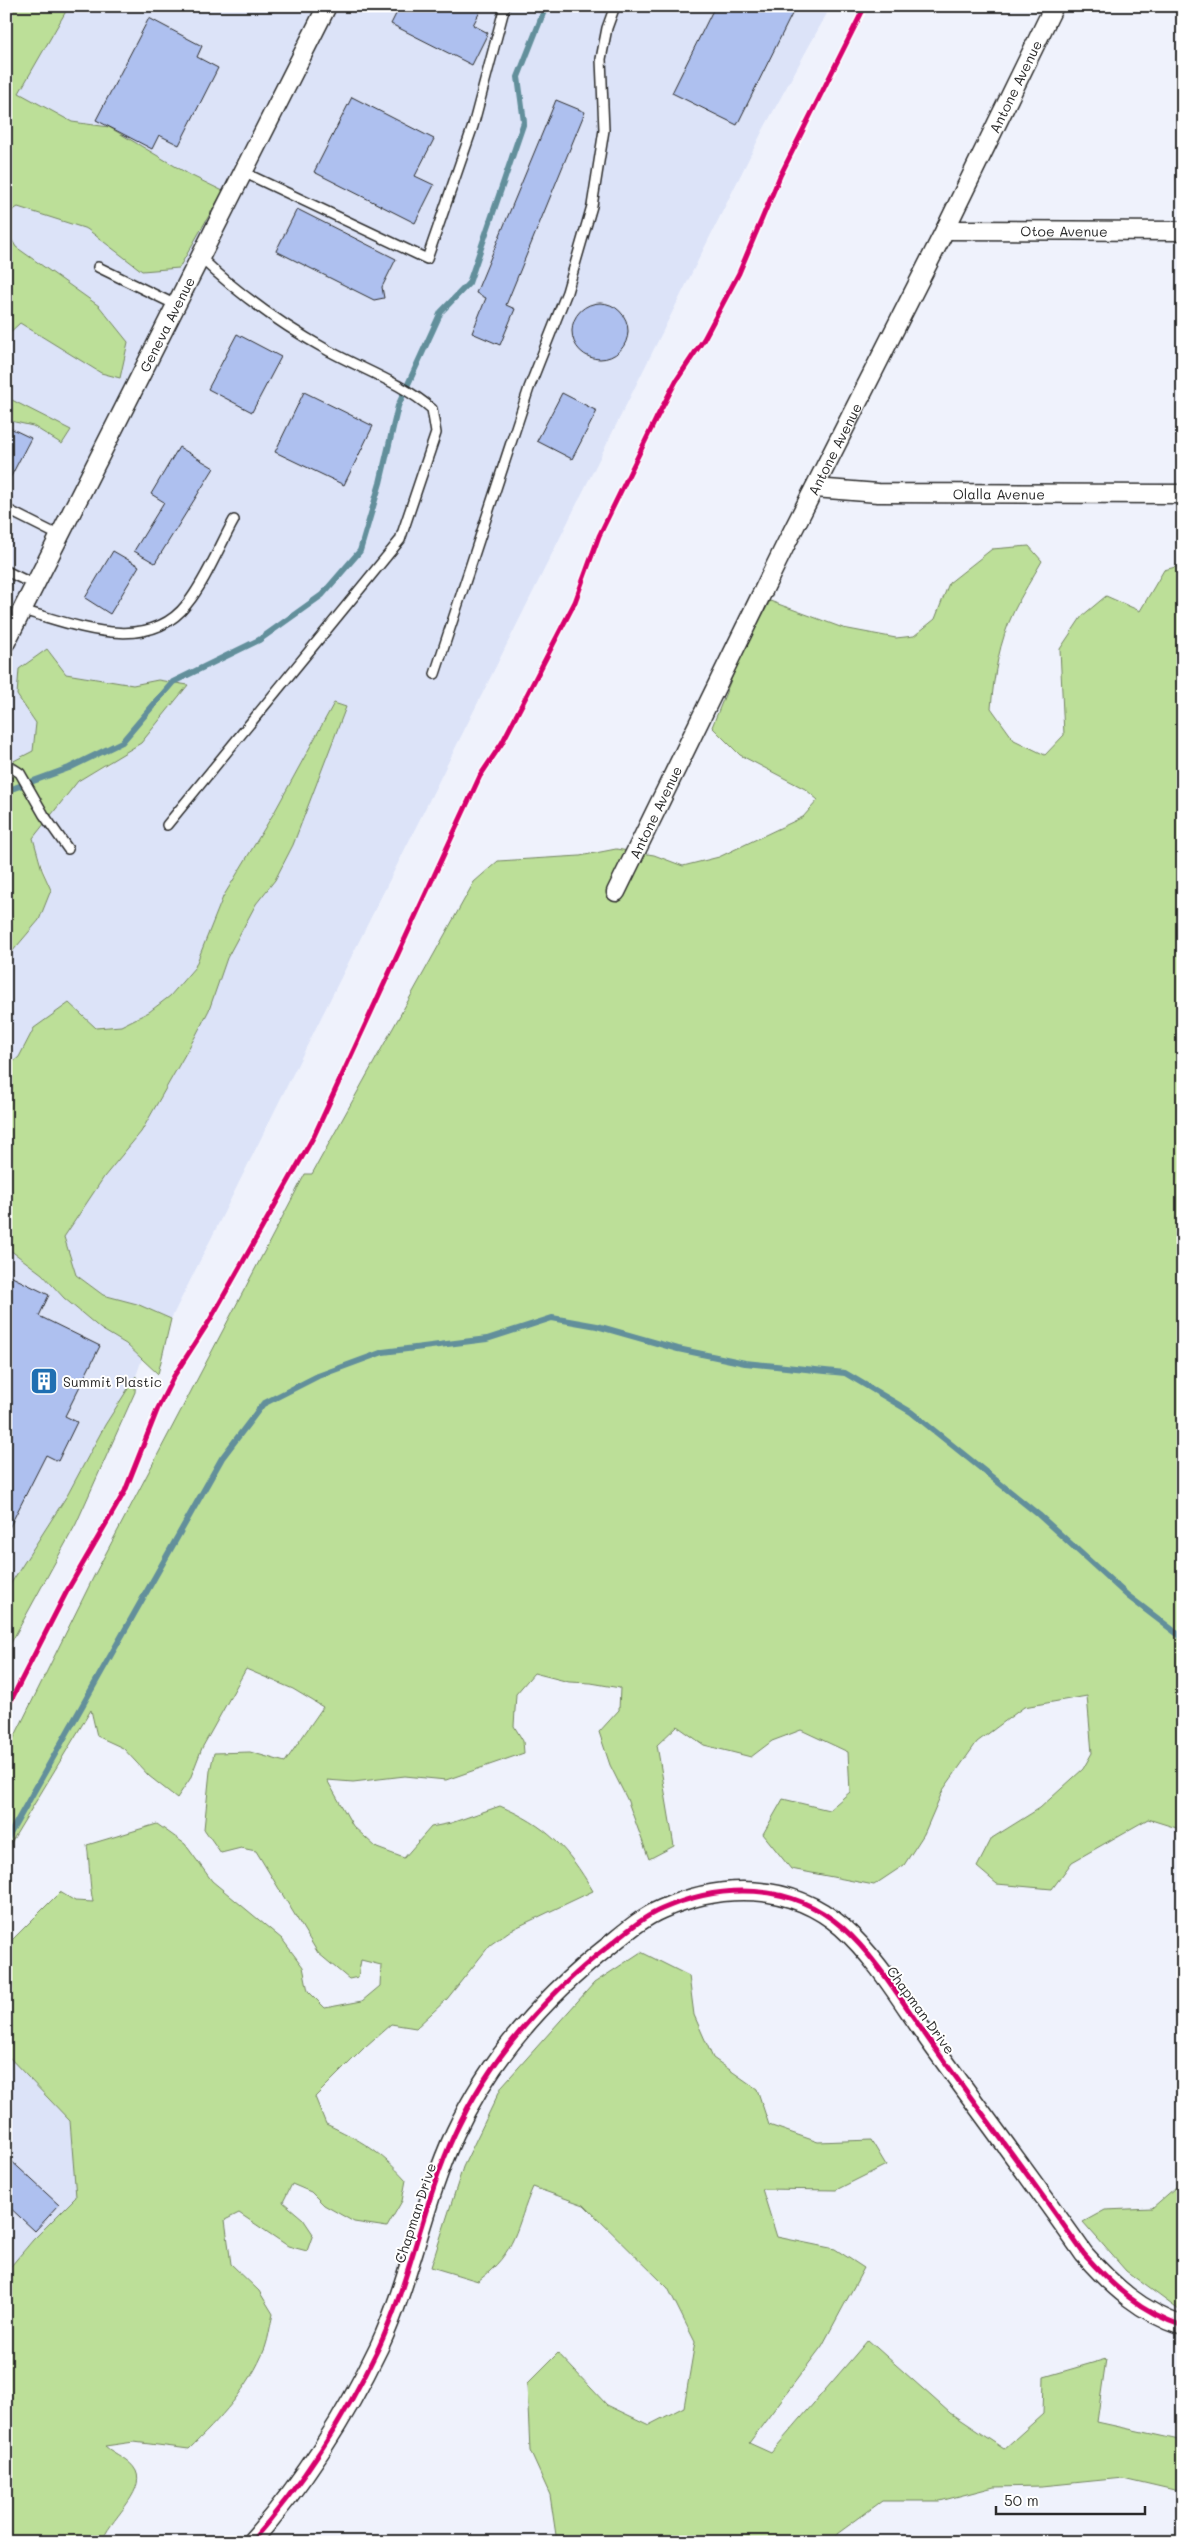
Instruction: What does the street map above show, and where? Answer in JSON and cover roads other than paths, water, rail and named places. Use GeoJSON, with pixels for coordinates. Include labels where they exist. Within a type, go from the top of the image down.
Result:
{"type":"FeatureCollection","features":[{"type":"Feature","properties":{"kind":"street","name":"Geneva Avenue"},"geometry":{"type":"LineString","coordinates":[[6,642],[326,6]]}},
{"type":"Feature","properties":{"kind":"street","name":"Antone Avenue"},"geometry":{"type":"LineString","coordinates":[[616,892],[815,488],[945,230],[1054,6]]}},
{"type":"Feature","properties":{"kind":"street","name":"Otoe Avenue"},"geometry":{"type":"LineString","coordinates":[[945,230],[1183,231]]}},
{"type":"Feature","properties":{"kind":"street","name":"Olalla Avenue"},"geometry":{"type":"LineString","coordinates":[[815,488],[878,493],[1183,494]]}},
{"type":"Feature","properties":{"kind":"street","name":"Chapman Drive"},"geometry":{"type":"LineString","coordinates":[[250,2542],[293,2491],[329,2441],[353,2400],[381,2343],[404,2287],[443,2162],[456,2132],[486,2077],[533,2015],[589,1962],[637,1922],[665,1907],[699,1895],[738,1889],[784,1895],[814,1908],[840,1925],[881,1972],[1089,2259],[1127,2298],[1168,2321],[1183,2326]]}},
{"type":"Feature","properties":{"kind":"lane"},"geometry":{"type":"LineString","coordinates":[[242,172],[428,259],[473,126],[505,6]]}},
{"type":"Feature","properties":{"kind":"lane"},"geometry":{"type":"LineString","coordinates":[[435,674],[529,388],[567,292],[592,206],[604,130],[601,59],[607,28],[615,6]]}},
{"type":"Feature","properties":{"kind":"lane"},"geometry":{"type":"LineString","coordinates":[[167,825],[400,540],[436,433],[432,408],[414,393],[388,381],[277,320],[230,286],[200,257]]}},
{"type":"Feature","properties":{"kind":"lane"},"geometry":{"type":"LineString","coordinates":[[98,267],[176,306]]}},
{"type":"Feature","properties":{"kind":"lane"},"geometry":{"type":"LineString","coordinates":[[6,509],[60,536]]}},
{"type":"Feature","properties":{"kind":"lane"},"geometry":{"type":"LineString","coordinates":[[22,610],[100,631],[130,632],[156,627],[177,616],[188,603],[234,520]]}},
{"type":"Feature","properties":{"kind":"lane"},"geometry":{"type":"LineString","coordinates":[[6,571],[35,585]]}},
{"type":"Feature","properties":{"kind":"lane"},"geometry":{"type":"LineString","coordinates":[[6,764],[20,773],[44,815],[68,849]]}},
{"type":"Feature","properties":{"kind":"waterway"},"geometry":{"type":"LineString","coordinates":[[6,791],[69,768],[122,742],[173,682],[259,640],[322,595],[360,551],[380,483],[398,406],[441,312],[469,283],[524,122],[518,77],[546,6]]}},
{"type":"Feature","properties":{"kind":"waterway"},"geometry":{"type":"LineString","coordinates":[[6,1841],[222,1458],[263,1404],[318,1376],[383,1352],[487,1339],[552,1318],[597,1326],[678,1349],[745,1363],[845,1373],[911,1412],[1039,1515],[1128,1596],[1183,1638]]}},
{"type":"Feature","properties":{"kind":"place","name":"Summit Plastic"},"geometry":{"type":"Point","coordinates":[44,1381]}}]}
